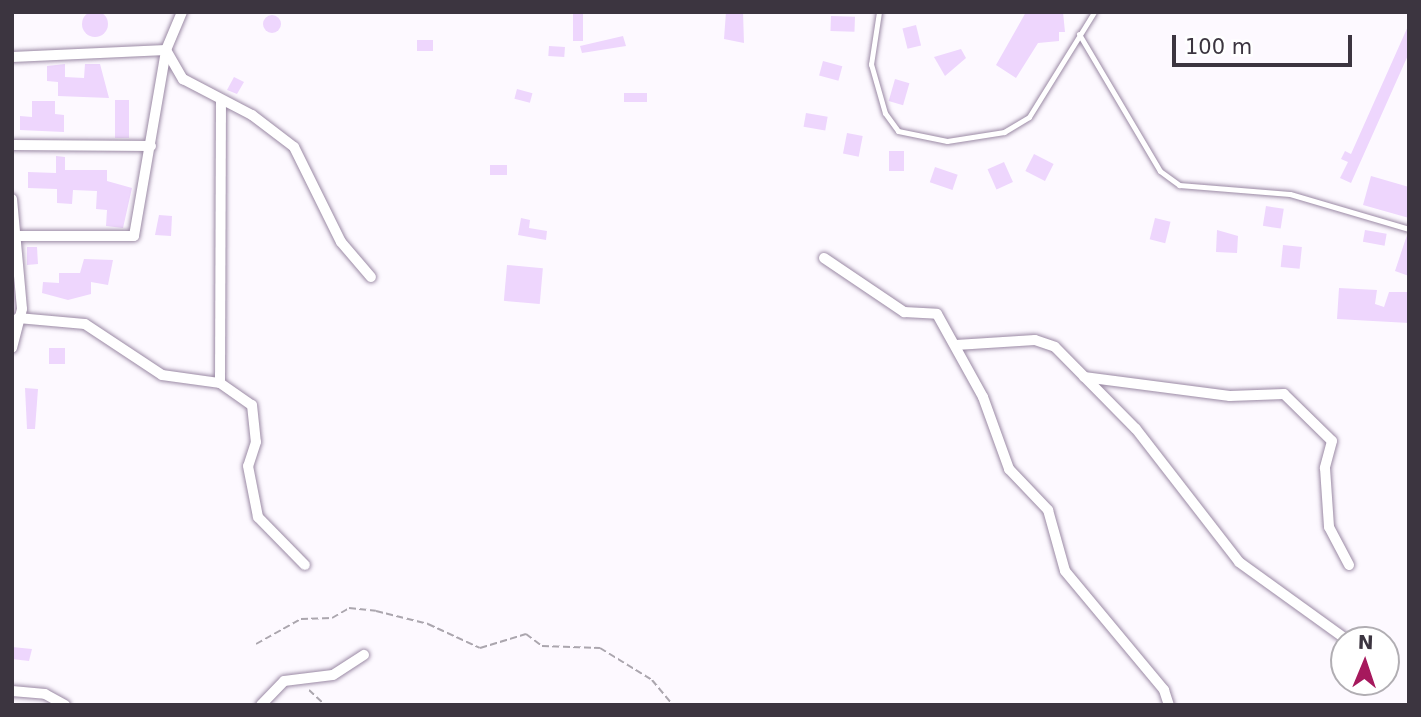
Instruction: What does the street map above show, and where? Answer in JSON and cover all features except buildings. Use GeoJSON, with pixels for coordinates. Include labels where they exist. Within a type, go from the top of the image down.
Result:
{"type":"FeatureCollection","features":[{"type":"Feature","properties":{"kind":"street"},"geometry":{"type":"LineString","coordinates":[[13,236],[134,236],[166,50],[182,12]]}},
{"type":"Feature","properties":{"kind":"street"},"geometry":{"type":"LineString","coordinates":[[12,57],[166,50]]}},
{"type":"Feature","properties":{"kind":"street"},"geometry":{"type":"LineString","coordinates":[[166,50],[183,79],[294,147],[341,242],[371,277]]}},
{"type":"Feature","properties":{"kind":"street"},"geometry":{"type":"LineString","coordinates":[[220,383],[221,100]]}},
{"type":"Feature","properties":{"kind":"street"},"geometry":{"type":"LineString","coordinates":[[12,145],[150,146]]}},
{"type":"Feature","properties":{"kind":"street"},"geometry":{"type":"LineString","coordinates":[[12,199],[15,324],[12,348]]}},
{"type":"Feature","properties":{"kind":"street"},"geometry":{"type":"LineString","coordinates":[[824,258],[904,312],[937,314],[956,345],[1009,469],[1048,510],[1065,570],[1164,690],[1168,705]]}},
{"type":"Feature","properties":{"kind":"street"},"geometry":{"type":"LineString","coordinates":[[15,324],[85,324],[162,375],[220,383],[256,413],[248,466],[258,517],[305,565]]}},
{"type":"Feature","properties":{"kind":"street"},"geometry":{"type":"LineString","coordinates":[[956,345],[1045,341],[1136,429],[1239,562],[1330,628]]}},
{"type":"Feature","properties":{"kind":"street"},"geometry":{"type":"LineString","coordinates":[[1084,377],[1230,396],[1284,394],[1332,441],[1325,468],[1329,527],[1349,565]]}},
{"type":"Feature","properties":{"kind":"street"},"geometry":{"type":"LineString","coordinates":[[261,705],[284,681],[333,675],[365,655]]}},
{"type":"Feature","properties":{"kind":"street"},"geometry":{"type":"LineString","coordinates":[[12,691],[45,694],[65,705]]}},
{"type":"Feature","properties":{"kind":"lane"},"geometry":{"type":"LineString","coordinates":[[879,12],[872,38],[876,88],[898,131],[921,140],[1004,132],[1028,117],[1094,12]]}},
{"type":"Feature","properties":{"kind":"lane"},"geometry":{"type":"LineString","coordinates":[[1079,34],[1160,171],[1179,185],[1290,194],[1409,229]]}},
{"type":"Feature","properties":{"kind":"path"},"geometry":{"type":"LineString","coordinates":[[256,644],[301,619],[332,618],[349,608],[376,611],[428,624],[480,648],[526,634],[542,646],[600,648],[652,680],[673,705]]}},
{"type":"Feature","properties":{"kind":"path"},"geometry":{"type":"LineString","coordinates":[[307,688],[325,705]]}}]}
